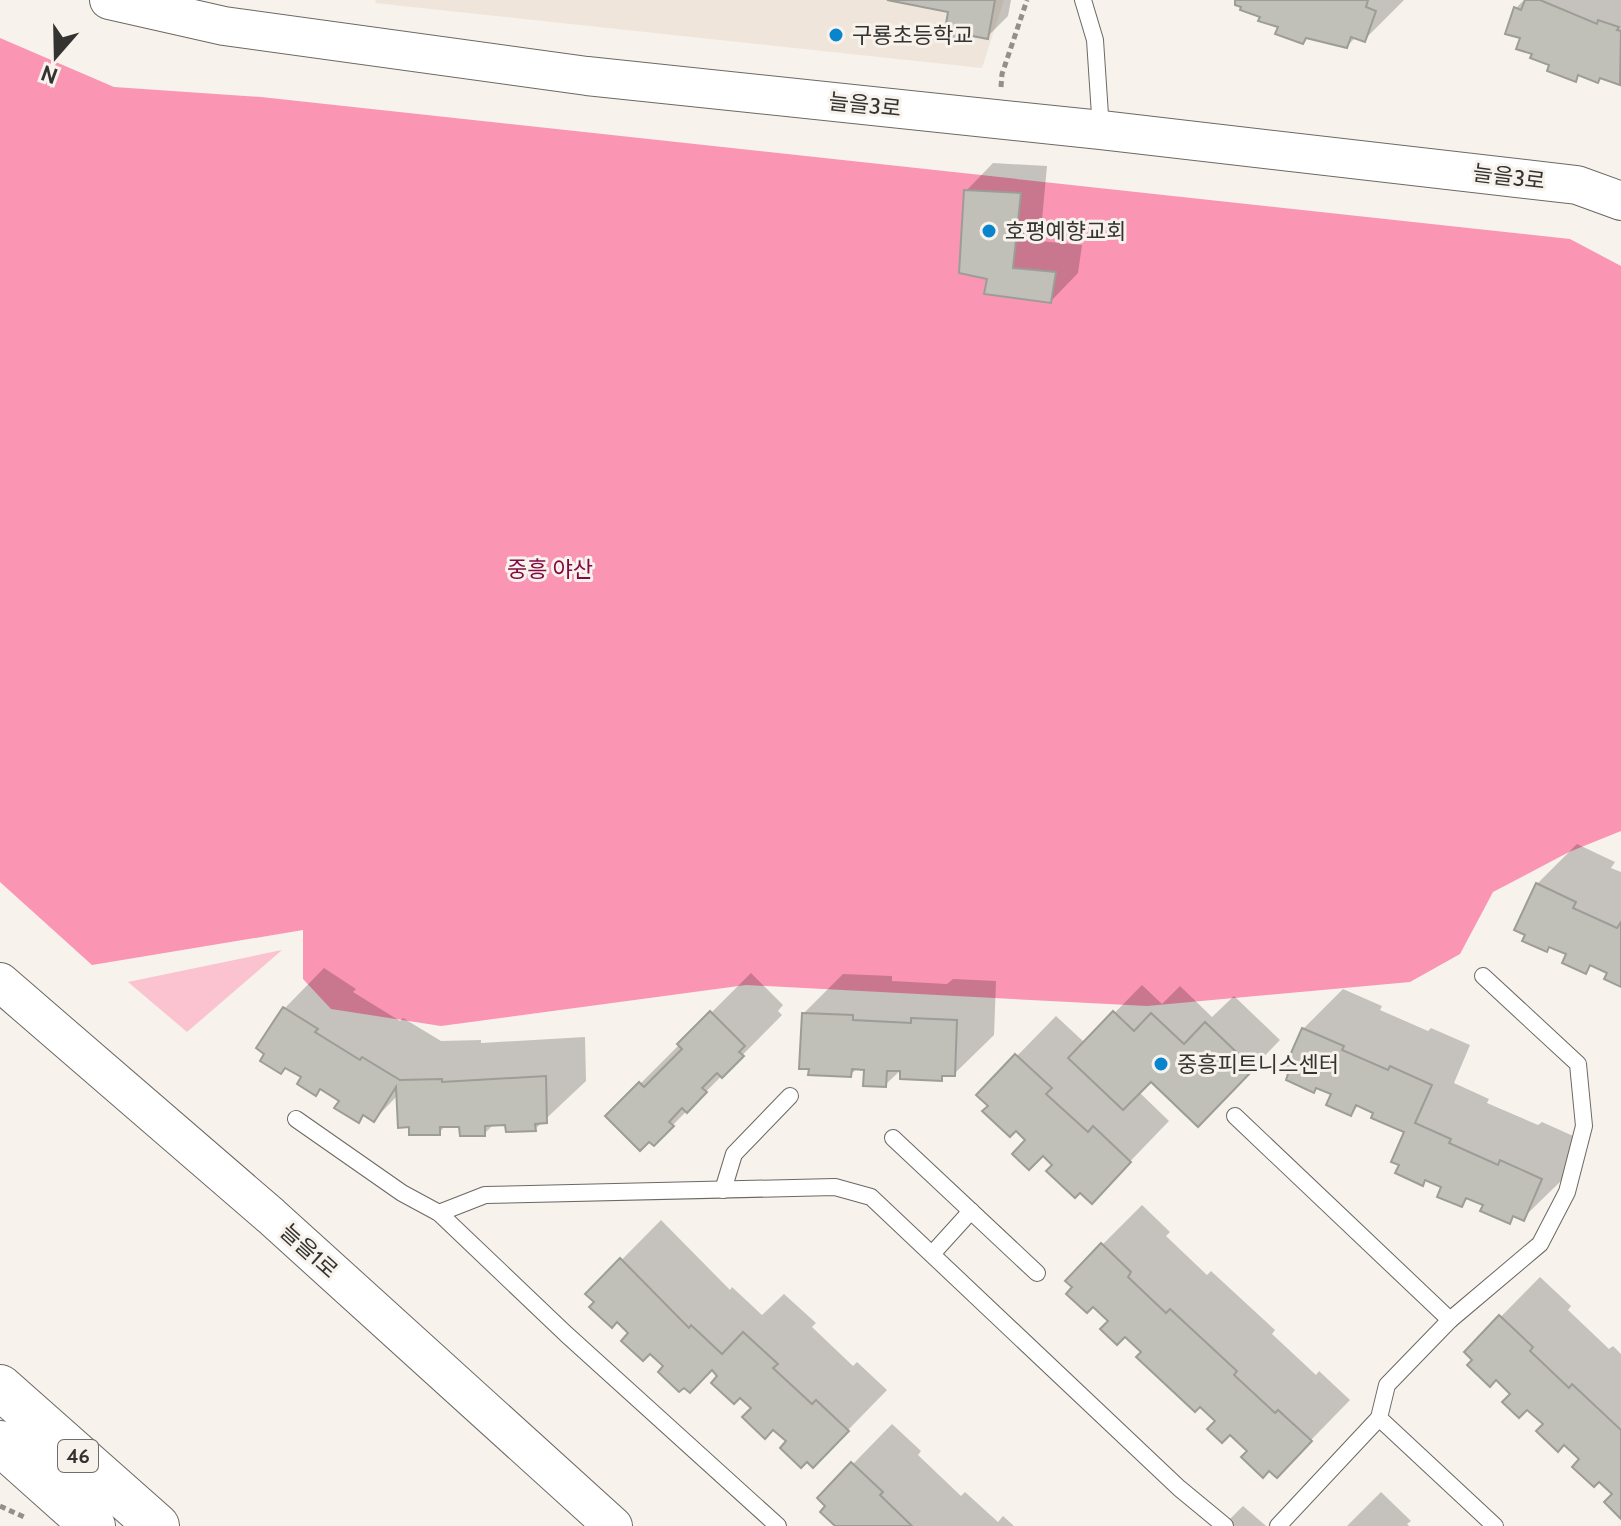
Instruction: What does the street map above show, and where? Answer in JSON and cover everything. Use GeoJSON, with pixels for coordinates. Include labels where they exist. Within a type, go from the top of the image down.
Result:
{"type":"FeatureCollection","features":[{"type":"Feature","properties":{"kind":"highway","name":"46"},"geometry":{"type":"LineString","coordinates":[[0,1387],[157,1526]]}},
{"type":"Feature","properties":{"kind":"highway","name":"46"},"geometry":{"type":"LineString","coordinates":[[0,1443],[93,1526]]}},
{"type":"Feature","properties":{"kind":"street","name":"늘을3로"},"geometry":{"type":"LineString","coordinates":[[109,0],[224,26],[587,76],[998,118],[1577,185],[1621,201]]}},
{"type":"Feature","properties":{"kind":"street","name":"늘을1로"},"geometry":{"type":"LineString","coordinates":[[0,982],[271,1216],[613,1526]]}},
{"type":"Feature","properties":{"kind":"lane"},"geometry":{"type":"LineString","coordinates":[[1083,0],[1095,40],[1101,130]]}},
{"type":"Feature","properties":{"kind":"lane"},"geometry":{"type":"LineString","coordinates":[[1278,1526],[1379,1418],[1387,1385],[1450,1320],[1540,1244],[1567,1192],[1584,1126],[1578,1064],[1483,976]]}},
{"type":"Feature","properties":{"kind":"lane"},"geometry":{"type":"LineString","coordinates":[[723,1190],[734,1154],[790,1096]]}},
{"type":"Feature","properties":{"kind":"lane"},"geometry":{"type":"LineString","coordinates":[[1235,1116],[1450,1320]]}},
{"type":"Feature","properties":{"kind":"lane"},"geometry":{"type":"LineString","coordinates":[[296,1119],[402,1193],[439,1213],[566,1334],[778,1526]]}},
{"type":"Feature","properties":{"kind":"lane"},"geometry":{"type":"LineString","coordinates":[[893,1138],[1037,1273]]}},
{"type":"Feature","properties":{"kind":"lane"},"geometry":{"type":"LineString","coordinates":[[439,1213],[485,1195],[835,1187],[871,1197],[1179,1488],[1225,1526]]}},
{"type":"Feature","properties":{"kind":"lane"},"geometry":{"type":"LineString","coordinates":[[932,1254],[971,1211]]}},
{"type":"Feature","properties":{"kind":"lane"},"geometry":{"type":"LineString","coordinates":[[1379,1418],[1495,1526]]}},
{"type":"Feature","properties":{"kind":"path"},"geometry":{"type":"LineString","coordinates":[[998,118],[1002,74],[1027,0]]}},
{"type":"Feature","properties":{"kind":"shaded area","name":"구룡초등학교"},"geometry":{"type":"Polygon","coordinates":[[[376,0],[1004,0],[982,68],[375,3],[376,0]]]}},
{"type":"Feature","properties":{"kind":"shaded area"},"geometry":{"type":"Polygon","coordinates":[[[282,950],[187,1032],[128,982],[282,950]]]}},
{"type":"Feature","properties":{"kind":"green space","name":"중흥 야산"},"geometry":{"type":"Polygon","coordinates":[[[0,38],[114,87],[261,97],[1570,239],[1621,266],[1621,831],[1569,852],[1493,892],[1460,954],[1410,982],[1147,1006],[746,985],[441,1026],[331,1009],[303,979],[303,930],[92,965],[0,882],[0,38]]]}},
{"type":"Feature","properties":{"kind":"building"},"geometry":{"type":"Polygon","coordinates":[[[887,0],[995,0],[988,39],[967,35],[966,40],[944,36],[948,12],[887,0]]]}},
{"type":"Feature","properties":{"kind":"building"},"geometry":{"type":"Polygon","coordinates":[[[1235,0],[1368,0],[1366,7],[1376,11],[1365,42],[1351,37],[1347,48],[1306,38],[1303,44],[1275,34],[1278,27],[1258,21],[1260,17],[1240,10],[1235,0]]]}},
{"type":"Feature","properties":{"kind":"building"},"geometry":{"type":"Polygon","coordinates":[[[1525,0],[1540,0],[1597,24],[1598,20],[1619,27],[1620,85],[1600,78],[1598,83],[1578,75],[1576,82],[1547,71],[1549,65],[1530,58],[1532,54],[1516,49],[1520,38],[1505,34],[1514,7],[1521,10],[1525,0]]]}},
{"type":"Feature","properties":{"kind":"building","name":"호평예향교회"},"geometry":{"type":"Polygon","coordinates":[[[964,190],[1021,193],[1013,268],[1056,272],[1051,303],[984,294],[987,279],[959,273],[964,190]]]}},
{"type":"Feature","properties":{"kind":"building"},"geometry":{"type":"Polygon","coordinates":[[[1536,883],[1576,902],[1573,908],[1617,928],[1621,922],[1621,987],[1604,979],[1607,973],[1590,965],[1586,974],[1562,963],[1566,954],[1549,947],[1547,952],[1522,941],[1525,935],[1514,930],[1536,883]]]}},
{"type":"Feature","properties":{"kind":"building"},"geometry":{"type":"Polygon","coordinates":[[[283,1007],[318,1029],[315,1032],[400,1080],[442,1079],[442,1082],[546,1076],[547,1123],[535,1124],[536,1131],[506,1132],[505,1125],[485,1126],[485,1136],[460,1136],[459,1127],[440,1127],[440,1135],[409,1135],[409,1127],[398,1128],[396,1087],[374,1122],[363,1115],[359,1123],[334,1108],[339,1101],[320,1089],[316,1096],[297,1084],[301,1077],[285,1068],[281,1074],[260,1061],[264,1054],[256,1048],[283,1007]]]}},
{"type":"Feature","properties":{"kind":"building"},"geometry":{"type":"Polygon","coordinates":[[[710,1011],[745,1046],[739,1052],[744,1056],[722,1078],[717,1073],[702,1088],[707,1092],[687,1113],[682,1108],[669,1122],[674,1126],[654,1146],[649,1142],[640,1151],[605,1116],[639,1082],[644,1087],[682,1049],[677,1044],[710,1011]]]}},
{"type":"Feature","properties":{"kind":"building","name":"중흥피트니스센터"},"geometry":{"type":"Polygon","coordinates":[[[1113,1011],[1134,1031],[1151,1013],[1184,1044],[1205,1022],[1254,1069],[1198,1127],[1151,1082],[1123,1110],[1068,1058],[1113,1011]]]}},
{"type":"Feature","properties":{"kind":"building"},"geometry":{"type":"Polygon","coordinates":[[[802,1013],[853,1015],[853,1020],[911,1023],[911,1018],[957,1020],[955,1076],[942,1076],[942,1081],[900,1079],[900,1071],[887,1071],[886,1087],[863,1086],[864,1070],[852,1069],[851,1077],[808,1075],[809,1069],[799,1069],[802,1013]]]}},
{"type":"Feature","properties":{"kind":"building"},"geometry":{"type":"Polygon","coordinates":[[[1302,1028],[1344,1046],[1342,1050],[1388,1070],[1390,1066],[1432,1085],[1415,1123],[1451,1139],[1449,1143],[1498,1165],[1500,1160],[1542,1179],[1524,1221],[1513,1216],[1510,1224],[1480,1211],[1483,1205],[1466,1198],[1462,1207],[1437,1197],[1441,1187],[1425,1180],[1423,1186],[1395,1173],[1399,1165],[1391,1162],[1404,1132],[1371,1118],[1373,1113],[1356,1105],[1351,1116],[1326,1105],[1331,1094],[1316,1088],[1314,1093],[1286,1080],[1288,1074],[1283,1071],[1302,1028]]]}},
{"type":"Feature","properties":{"kind":"building"},"geometry":{"type":"Polygon","coordinates":[[[1015,1054],[1052,1088],[1046,1094],[1088,1132],[1093,1126],[1131,1162],[1092,1204],[1080,1193],[1075,1198],[1046,1171],[1052,1165],[1043,1156],[1029,1170],[1012,1154],[1025,1140],[1016,1131],[1010,1137],[982,1111],[988,1106],[976,1095],[1015,1054]]]}},
{"type":"Feature","properties":{"kind":"building"},"geometry":{"type":"Polygon","coordinates":[[[1101,1243],[1131,1272],[1128,1277],[1166,1313],[1170,1309],[1237,1371],[1234,1375],[1275,1413],[1278,1410],[1312,1441],[1277,1478],[1269,1471],[1263,1478],[1241,1457],[1247,1451],[1230,1435],[1222,1443],[1207,1429],[1215,1421],[1200,1407],[1195,1412],[1136,1357],[1141,1352],[1125,1337],[1117,1345],[1100,1329],[1108,1321],[1093,1307],[1087,1313],[1066,1294],[1072,1287],[1065,1281],[1101,1243]]]}},
{"type":"Feature","properties":{"kind":"building"},"geometry":{"type":"Polygon","coordinates":[[[620,1258],[689,1328],[691,1325],[722,1354],[743,1332],[778,1364],[773,1368],[812,1404],[816,1400],[849,1431],[813,1468],[807,1462],[801,1468],[780,1448],[786,1441],[773,1430],[765,1439],[742,1417],[751,1408],[740,1398],[734,1404],[711,1383],[717,1376],[712,1370],[690,1393],[684,1388],[679,1392],[658,1372],[663,1366],[650,1354],[643,1361],[621,1341],[628,1333],[617,1322],[612,1328],[589,1307],[594,1302],[585,1294],[620,1258]]]}},
{"type":"Feature","properties":{"kind":"building"},"geometry":{"type":"Polygon","coordinates":[[[1499,1315],[1533,1347],[1530,1351],[1569,1388],[1572,1384],[1621,1430],[1621,1519],[1604,1502],[1612,1494],[1599,1482],[1594,1487],[1572,1467],[1579,1459],[1564,1445],[1558,1452],[1536,1431],[1543,1424],[1527,1410],[1519,1418],[1502,1402],[1510,1394],[1496,1380],[1490,1387],[1467,1365],[1472,1360],[1464,1352],[1499,1315]]]}},
{"type":"Feature","properties":{"kind":"building"},"geometry":{"type":"Polygon","coordinates":[[[851,1462],[883,1492],[880,1495],[912,1526],[835,1526],[820,1512],[825,1506],[817,1498],[851,1462]]]}},
{"type":"Feature","properties":{"kind":"place","name":"구룡초등학교"},"geometry":{"type":"Point","coordinates":[836,35]}},
{"type":"Feature","properties":{"kind":"place","name":"호평예향교회"},"geometry":{"type":"Point","coordinates":[989,231]}},
{"type":"Feature","properties":{"kind":"place","name":"중흥피트니스센터"},"geometry":{"type":"Point","coordinates":[1161,1064]}}]}
